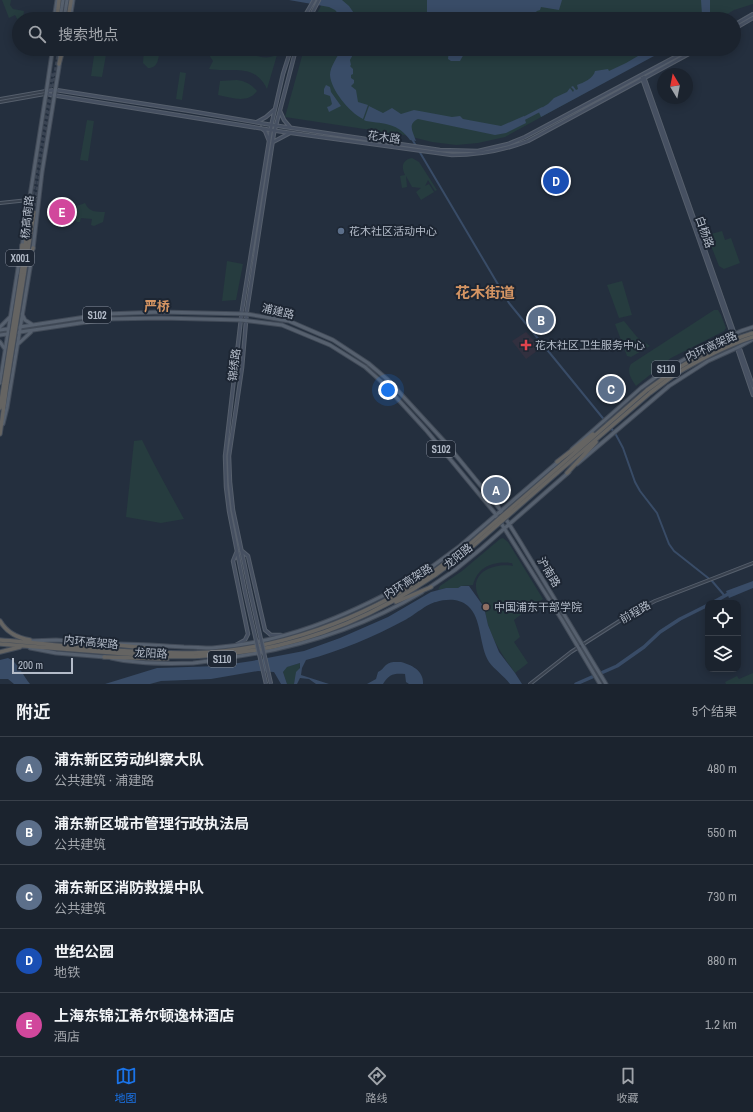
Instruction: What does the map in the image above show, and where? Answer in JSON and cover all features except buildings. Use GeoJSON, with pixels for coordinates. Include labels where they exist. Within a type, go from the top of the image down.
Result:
{"type":"FeatureCollection","features":[{"type":"Feature","properties":{"kind":"highway"},"geometry":{"type":"LineString","coordinates":[[56,12],[58,0]]}},
{"type":"Feature","properties":{"kind":"highway"},"geometry":{"type":"LineString","coordinates":[[69,12],[70,0]]}},
{"type":"Feature","properties":{"kind":"highway"},"geometry":{"type":"LineString","coordinates":[[59,64],[61,56]]}},
{"type":"Feature","properties":{"kind":"highway","name":"杨高南路"},"geometry":{"type":"LineString","coordinates":[[0,408],[32,212]]}},
{"type":"Feature","properties":{"kind":"highway"},"geometry":{"type":"LineString","coordinates":[[22,246],[22,275]]}},
{"type":"Feature","properties":{"kind":"highway"},"geometry":{"type":"LineString","coordinates":[[22,275],[33,248]]}},
{"type":"Feature","properties":{"kind":"highway","name":"内环高架路"},"geometry":{"type":"LineString","coordinates":[[613,423],[617,416],[648,390],[703,354],[753,332]]}},
{"type":"Feature","properties":{"kind":"highway","name":"内环高架路"},"geometry":{"type":"LineString","coordinates":[[0,639],[140,655],[194,655],[237,653],[293,642],[330,630],[375,611],[407,594],[465,553],[556,472],[673,374],[723,348],[753,338]]}},
{"type":"Feature","properties":{"kind":"highway","name":"杨高南路"},"geometry":{"type":"LineString","coordinates":[[0,434],[4,383]]}},
{"type":"Feature","properties":{"kind":"highway"},"geometry":{"type":"LineString","coordinates":[[557,462],[606,429]]}},
{"type":"Feature","properties":{"kind":"highway"},"geometry":{"type":"LineString","coordinates":[[567,473],[606,429]]}},
{"type":"Feature","properties":{"kind":"highway"},"geometry":{"type":"LineString","coordinates":[[340,622],[394,594],[423,574]]}},
{"type":"Feature","properties":{"kind":"highway","name":"内环高架路"},"geometry":{"type":"LineString","coordinates":[[194,655],[269,643],[308,633],[340,622],[387,600],[434,574]]}},
{"type":"Feature","properties":{"kind":"highway"},"geometry":{"type":"LineString","coordinates":[[375,611],[431,587]]}},
{"type":"Feature","properties":{"kind":"highway"},"geometry":{"type":"LineString","coordinates":[[0,621],[5,629],[11,634],[20,638],[31,640]]}},
{"type":"Feature","properties":{"kind":"highway","name":"内环高架路"},"geometry":{"type":"LineString","coordinates":[[0,644],[107,651]]}},
{"type":"Feature","properties":{"kind":"highway"},"geometry":{"type":"LineString","coordinates":[[108,644],[194,655]]}},
{"type":"Feature","properties":{"kind":"highway"},"geometry":{"type":"LineString","coordinates":[[0,652],[12,648],[24,647]]}},
{"type":"Feature","properties":{"kind":"highway"},"geometry":{"type":"LineString","coordinates":[[104,657],[162,659],[194,655]]}},
{"type":"Feature","properties":{"kind":"main road"},"geometry":{"type":"LineString","coordinates":[[61,12],[63,0]]}},
{"type":"Feature","properties":{"kind":"main road"},"geometry":{"type":"LineString","coordinates":[[66,12],[70,0]]}},
{"type":"Feature","properties":{"kind":"main road"},"geometry":{"type":"LineString","coordinates":[[307,12],[314,0]]}},
{"type":"Feature","properties":{"kind":"main road"},"geometry":{"type":"LineString","coordinates":[[313,12],[319,0]]}},
{"type":"Feature","properties":{"kind":"main road"},"geometry":{"type":"LineString","coordinates":[[741,21],[753,14]]}},
{"type":"Feature","properties":{"kind":"main road"},"geometry":{"type":"LineString","coordinates":[[741,25],[753,18]]}},
{"type":"Feature","properties":{"kind":"main road","name":"杨高南路"},"geometry":{"type":"LineString","coordinates":[[4,383],[7,335],[47,92],[51,56]]}},
{"type":"Feature","properties":{"kind":"main road","name":"锦绣路"},"geometry":{"type":"LineString","coordinates":[[271,684],[232,503],[230,456],[242,368],[246,320],[271,142],[271,130],[283,74],[289,56]]}},
{"type":"Feature","properties":{"kind":"main road","name":"锦绣路"},"geometry":{"type":"LineString","coordinates":[[266,684],[245,592],[226,491],[225,456],[234,392],[241,320],[271,142],[294,56]]}},
{"type":"Feature","properties":{"kind":"main road","name":"花木路"},"geometry":{"type":"LineString","coordinates":[[54,92],[271,130],[452,155],[479,155],[509,148],[528,141],[678,56]]}},
{"type":"Feature","properties":{"kind":"main road","name":"花木路"},"geometry":{"type":"LineString","coordinates":[[47,92],[423,148],[472,151],[508,144],[525,137],[684,56]]}},
{"type":"Feature","properties":{"kind":"main road","name":"杨高南路"},"geometry":{"type":"LineString","coordinates":[[0,434],[7,408],[18,344],[33,248],[38,199],[59,64]]}},
{"type":"Feature","properties":{"kind":"main road","name":"白杨路"},"geometry":{"type":"LineString","coordinates":[[643,76],[734,335],[753,395]]}},
{"type":"Feature","properties":{"kind":"main road"},"geometry":{"type":"LineString","coordinates":[[256,122],[275,110]]}},
{"type":"Feature","properties":{"kind":"main road"},"geometry":{"type":"LineString","coordinates":[[279,110],[290,128]]}},
{"type":"Feature","properties":{"kind":"main road"},"geometry":{"type":"LineString","coordinates":[[261,128],[271,142],[290,132]]}},
{"type":"Feature","properties":{"kind":"main road","name":"浦建路"},"geometry":{"type":"LineString","coordinates":[[0,330],[105,314],[161,312],[247,314],[289,321],[333,340],[368,363],[388,380],[444,442],[501,511]]}},
{"type":"Feature","properties":{"kind":"main road"},"geometry":{"type":"LineString","coordinates":[[22,314],[25,320],[33,325]]}},
{"type":"Feature","properties":{"kind":"main road"},"geometry":{"type":"LineString","coordinates":[[0,326],[10,317]]}},
{"type":"Feature","properties":{"kind":"main road","name":"浦建路"},"geometry":{"type":"LineString","coordinates":[[0,335],[107,319],[161,318],[246,320],[282,326],[330,345],[365,366],[384,384],[426,430],[496,515]]}},
{"type":"Feature","properties":{"kind":"main road","name":"S110"},"geometry":{"type":"LineString","coordinates":[[606,429],[648,383],[667,368],[712,344],[753,327]]}},
{"type":"Feature","properties":{"kind":"main road"},"geometry":{"type":"LineString","coordinates":[[18,344],[33,331]]}},
{"type":"Feature","properties":{"kind":"main road","name":"S110"},"geometry":{"type":"LineString","coordinates":[[734,335],[753,332]]}},
{"type":"Feature","properties":{"kind":"main road","name":"S110"},"geometry":{"type":"LineString","coordinates":[[606,429],[657,395],[675,381],[713,358],[738,348],[753,338]]}},
{"type":"Feature","properties":{"kind":"main road"},"geometry":{"type":"LineString","coordinates":[[0,342],[5,349]]}},
{"type":"Feature","properties":{"kind":"main road","name":"白杨路"},"geometry":{"type":"LineString","coordinates":[[738,348],[753,386]]}},
{"type":"Feature","properties":{"kind":"main road","name":"龙阳路"},"geometry":{"type":"LineString","coordinates":[[0,639],[56,640],[108,644],[205,648],[236,645],[296,632],[327,622],[363,606],[423,574],[453,552],[557,462]]}},
{"type":"Feature","properties":{"kind":"main road","name":"龙阳路"},"geometry":{"type":"LineString","coordinates":[[0,644],[140,662],[193,663],[294,646],[331,634],[384,613],[431,587],[463,564],[567,473]]}},
{"type":"Feature","properties":{"kind":"main road","name":"沪南路"},"geometry":{"type":"LineString","coordinates":[[501,511],[606,684]]}},
{"type":"Feature","properties":{"kind":"main road","name":"沪南路"},"geometry":{"type":"LineString","coordinates":[[496,515],[600,684]]}},
{"type":"Feature","properties":{"kind":"main road"},"geometry":{"type":"LineString","coordinates":[[241,549],[248,556],[266,631],[274,636],[296,632]]}},
{"type":"Feature","properties":{"kind":"main road"},"geometry":{"type":"LineString","coordinates":[[236,645],[245,640],[248,634],[233,561],[237,551]]}},
{"type":"Feature","properties":{"kind":"street"},"geometry":{"type":"LineString","coordinates":[[0,100],[47,92]]}},
{"type":"Feature","properties":{"kind":"street"},"geometry":{"type":"LineString","coordinates":[[0,204],[38,199]]}},
{"type":"Feature","properties":{"kind":"street","name":"前程路"},"geometry":{"type":"LineString","coordinates":[[530,684],[578,647],[632,613],[655,601],[753,563]]}},
{"type":"Feature","properties":{"kind":"shaded area","name":"花木社区卫生服务中心"},"geometry":{"type":"Polygon","coordinates":[[[526,332],[541,348],[526,359],[512,341],[526,332]]]}},
{"type":"Feature","properties":{"kind":"green space"},"geometry":{"type":"Polygon","coordinates":[[[2,0],[11,0],[10,5],[13,9],[24,11],[12,12],[12,16],[9,18],[2,0]]]}},
{"type":"Feature","properties":{"kind":"green space"},"geometry":{"type":"Polygon","coordinates":[[[324,0],[753,0],[753,4],[731,12],[318,12],[324,0]]]}},
{"type":"Feature","properties":{"kind":"green space"},"geometry":{"type":"Polygon","coordinates":[[[94,56],[106,56],[102,77],[91,76],[94,56]]]}},
{"type":"Feature","properties":{"kind":"green space"},"geometry":{"type":"Polygon","coordinates":[[[144,56],[158,56],[156,64],[152,68],[148,68],[143,63],[144,56]]]}},
{"type":"Feature","properties":{"kind":"green space"},"geometry":{"type":"Polygon","coordinates":[[[210,56],[277,56],[267,89],[256,75],[249,72],[242,70],[209,69],[213,61],[210,56]]]}},
{"type":"Feature","properties":{"kind":"green space"},"geometry":{"type":"Polygon","coordinates":[[[302,56],[652,56],[505,137],[478,143],[456,145],[432,142],[404,135],[285,117],[302,56]]]}},
{"type":"Feature","properties":{"kind":"green space"},"geometry":{"type":"Polygon","coordinates":[[[180,72],[186,73],[182,100],[176,99],[180,72]]]}},
{"type":"Feature","properties":{"kind":"green space"},"geometry":{"type":"Polygon","coordinates":[[[237,80],[248,83],[257,91],[249,98],[244,99],[218,95],[220,81],[237,80]]]}},
{"type":"Feature","properties":{"kind":"green space"},"geometry":{"type":"Polygon","coordinates":[[[87,120],[94,121],[88,161],[80,160],[87,120]]]}},
{"type":"Feature","properties":{"kind":"green space"},"geometry":{"type":"Polygon","coordinates":[[[412,158],[419,162],[437,190],[435,191],[428,180],[425,186],[429,184],[434,192],[421,200],[416,192],[421,188],[412,187],[406,176],[407,187],[402,188],[400,176],[405,175],[403,164],[406,160],[412,158]]]}},
{"type":"Feature","properties":{"kind":"green space"},"geometry":{"type":"Polygon","coordinates":[[[85,203],[91,210],[96,212],[105,212],[103,222],[94,226],[91,225],[92,219],[81,218],[80,222],[77,222],[72,218],[74,207],[85,203]]]}},
{"type":"Feature","properties":{"kind":"green space"},"geometry":{"type":"Polygon","coordinates":[[[722,231],[725,240],[731,238],[740,263],[724,269],[719,266],[708,238],[711,234],[722,231]]]}},
{"type":"Feature","properties":{"kind":"green space"},"geometry":{"type":"Polygon","coordinates":[[[227,261],[243,264],[236,300],[222,301],[227,261]]]}},
{"type":"Feature","properties":{"kind":"green space"},"geometry":{"type":"Polygon","coordinates":[[[622,281],[632,315],[619,318],[607,285],[622,281]]]}},
{"type":"Feature","properties":{"kind":"green space"},"geometry":{"type":"Polygon","coordinates":[[[714,310],[718,310],[721,315],[726,328],[724,331],[671,358],[636,386],[629,373],[631,364],[714,310]]]}},
{"type":"Feature","properties":{"kind":"green space"},"geometry":{"type":"Polygon","coordinates":[[[624,321],[637,337],[650,346],[631,357],[627,356],[615,324],[624,321]]]}},
{"type":"Feature","properties":{"kind":"green space"},"geometry":{"type":"Polygon","coordinates":[[[142,440],[184,519],[161,523],[126,517],[134,441],[142,440]]]}},
{"type":"Feature","properties":{"kind":"green space"},"geometry":{"type":"Polygon","coordinates":[[[503,538],[508,542],[543,599],[514,620],[520,637],[514,642],[528,663],[515,673],[493,639],[484,607],[476,590],[479,576],[484,572],[501,565],[513,566],[512,563],[499,563],[488,566],[479,573],[473,585],[438,590],[440,586],[462,571],[503,538]]]}},
{"type":"Feature","properties":{"kind":"green space"},"geometry":{"type":"Polygon","coordinates":[[[300,663],[300,668],[294,684],[287,684],[283,672],[286,667],[300,663]]]}},
{"type":"Feature","properties":{"kind":"green space"},"geometry":{"type":"Polygon","coordinates":[[[753,673],[753,684],[726,684],[725,682],[737,676],[739,679],[753,673]]]}},
{"type":"Feature","properties":{"kind":"water"},"geometry":{"type":"Polygon","coordinates":[[[289,0],[342,0],[353,12],[337,12],[329,7],[289,0]]]}},
{"type":"Feature","properties":{"kind":"water"},"geometry":{"type":"Polygon","coordinates":[[[427,0],[562,0],[559,10],[541,7],[540,10],[536,12],[427,12],[427,0]]]}},
{"type":"Feature","properties":{"kind":"water"},"geometry":{"type":"Polygon","coordinates":[[[701,0],[710,0],[710,12],[702,12],[701,0]]]}},
{"type":"Feature","properties":{"kind":"water"},"geometry":{"type":"Polygon","coordinates":[[[337,56],[352,56],[350,60],[350,66],[353,69],[351,78],[354,80],[354,83],[351,86],[356,90],[358,102],[368,105],[363,119],[352,111],[337,94],[331,81],[331,68],[337,56]]]}},
{"type":"Feature","properties":{"kind":"water"},"geometry":{"type":"Polygon","coordinates":[[[448,56],[463,56],[460,61],[451,61],[448,59],[448,56]]]}},
{"type":"Feature","properties":{"kind":"water"},"geometry":{"type":"Polygon","coordinates":[[[638,56],[654,56],[541,117],[538,110],[554,98],[567,92],[570,88],[573,92],[574,90],[571,87],[573,86],[576,90],[578,89],[577,85],[585,82],[594,74],[595,71],[608,69],[609,71],[638,56]]]}},
{"type":"Feature","properties":{"kind":"water"},"geometry":{"type":"Polygon","coordinates":[[[326,85],[330,87],[331,92],[341,106],[329,112],[327,107],[332,104],[330,96],[324,94],[326,85]]]}},
{"type":"Feature","properties":{"kind":"water"},"geometry":{"type":"Polygon","coordinates":[[[369,106],[383,113],[392,108],[401,114],[414,110],[452,117],[460,116],[463,119],[501,126],[524,116],[526,123],[506,133],[495,135],[418,119],[412,126],[412,131],[416,141],[410,140],[401,130],[396,127],[364,120],[369,106]]]}},
{"type":"Feature","properties":{"kind":"water"},"geometry":{"type":"Polygon","coordinates":[[[753,581],[753,588],[729,598],[726,591],[753,581]]]}},
{"type":"Feature","properties":{"kind":"water"},"geometry":{"type":"Polygon","coordinates":[[[461,586],[469,586],[484,607],[488,625],[499,652],[522,684],[510,684],[489,662],[483,648],[473,611],[464,603],[457,600],[448,600],[433,603],[405,620],[357,643],[306,660],[302,668],[301,675],[329,684],[316,684],[309,679],[300,678],[297,684],[294,684],[296,672],[300,668],[300,663],[287,667],[283,672],[287,684],[281,684],[274,672],[258,671],[211,679],[161,681],[150,684],[105,684],[157,668],[218,666],[304,651],[340,638],[388,617],[431,592],[446,588],[458,588],[461,586]]]}},
{"type":"Feature","properties":{"kind":"water"},"geometry":{"type":"Polygon","coordinates":[[[8,658],[14,662],[30,684],[14,684],[8,679],[0,679],[0,660],[8,658]]]}},
{"type":"Feature","properties":{"kind":"water"},"geometry":{"type":"Polygon","coordinates":[[[401,662],[413,667],[419,672],[423,679],[423,684],[409,684],[406,682],[405,674],[395,674],[387,678],[383,684],[367,684],[376,679],[378,672],[389,663],[401,662]]]}},
{"type":"Feature","properties":{"kind":"waterway"},"geometry":{"type":"LineString","coordinates":[[521,120],[542,109]]}},
{"type":"Feature","properties":{"kind":"waterway"},"geometry":{"type":"LineString","coordinates":[[412,139],[509,303],[615,433],[623,448],[635,482],[657,513],[669,544],[674,551],[712,581],[724,595]]}},
{"type":"Feature","properties":{"kind":"waterway"},"geometry":{"type":"LineString","coordinates":[[717,600],[730,593]]}},
{"type":"Feature","properties":{"kind":"waterway"},"geometry":{"type":"LineString","coordinates":[[576,684],[617,666],[644,647],[660,632],[680,619],[705,606]]}},
{"type":"Feature","properties":{"kind":"tunnel"},"geometry":{"type":"LineString","coordinates":[[34,212],[58,56]]}},
{"type":"Feature","properties":{"kind":"tunnel"},"geometry":{"type":"LineString","coordinates":[[49,93],[53,72]]}},
{"type":"Feature","properties":{"kind":"tunnel"},"geometry":{"type":"LineString","coordinates":[[30,211],[48,99]]}},
{"type":"Feature","properties":{"kind":"place","name":"世纪公园"},"geometry":{"type":"Point","coordinates":[556,181]}},
{"type":"Feature","properties":{"kind":"place","name":"上海东锦江希尔顿逸林酒店"},"geometry":{"type":"Point","coordinates":[62,212]}},
{"type":"Feature","properties":{"kind":"place","name":"花木社区活动中心"},"geometry":{"type":"Point","coordinates":[341,231]}},
{"type":"Feature","properties":{"kind":"place","name":"浦东新区城市管理行政执法局"},"geometry":{"type":"Point","coordinates":[541,320]}},
{"type":"Feature","properties":{"kind":"place","name":"花木社区卫生服务中心"},"geometry":{"type":"Point","coordinates":[526,345]}},
{"type":"Feature","properties":{"kind":"place","name":"浦东新区消防救援中队"},"geometry":{"type":"Point","coordinates":[611,389]}},
{"type":"Feature","properties":{"kind":"place","name":"浦东新区劳动纠察大队"},"geometry":{"type":"Point","coordinates":[496,490]}},
{"type":"Feature","properties":{"kind":"place","name":"中国浦东干部学院"},"geometry":{"type":"Point","coordinates":[486,607]}},
{"type":"Feature","properties":{"kind":"district","name":"花木街道"},"geometry":{"type":"Point","coordinates":[485,293]}},
{"type":"Feature","properties":{"kind":"district","name":"严桥"},"geometry":{"type":"Point","coordinates":[157,306]}}]}
